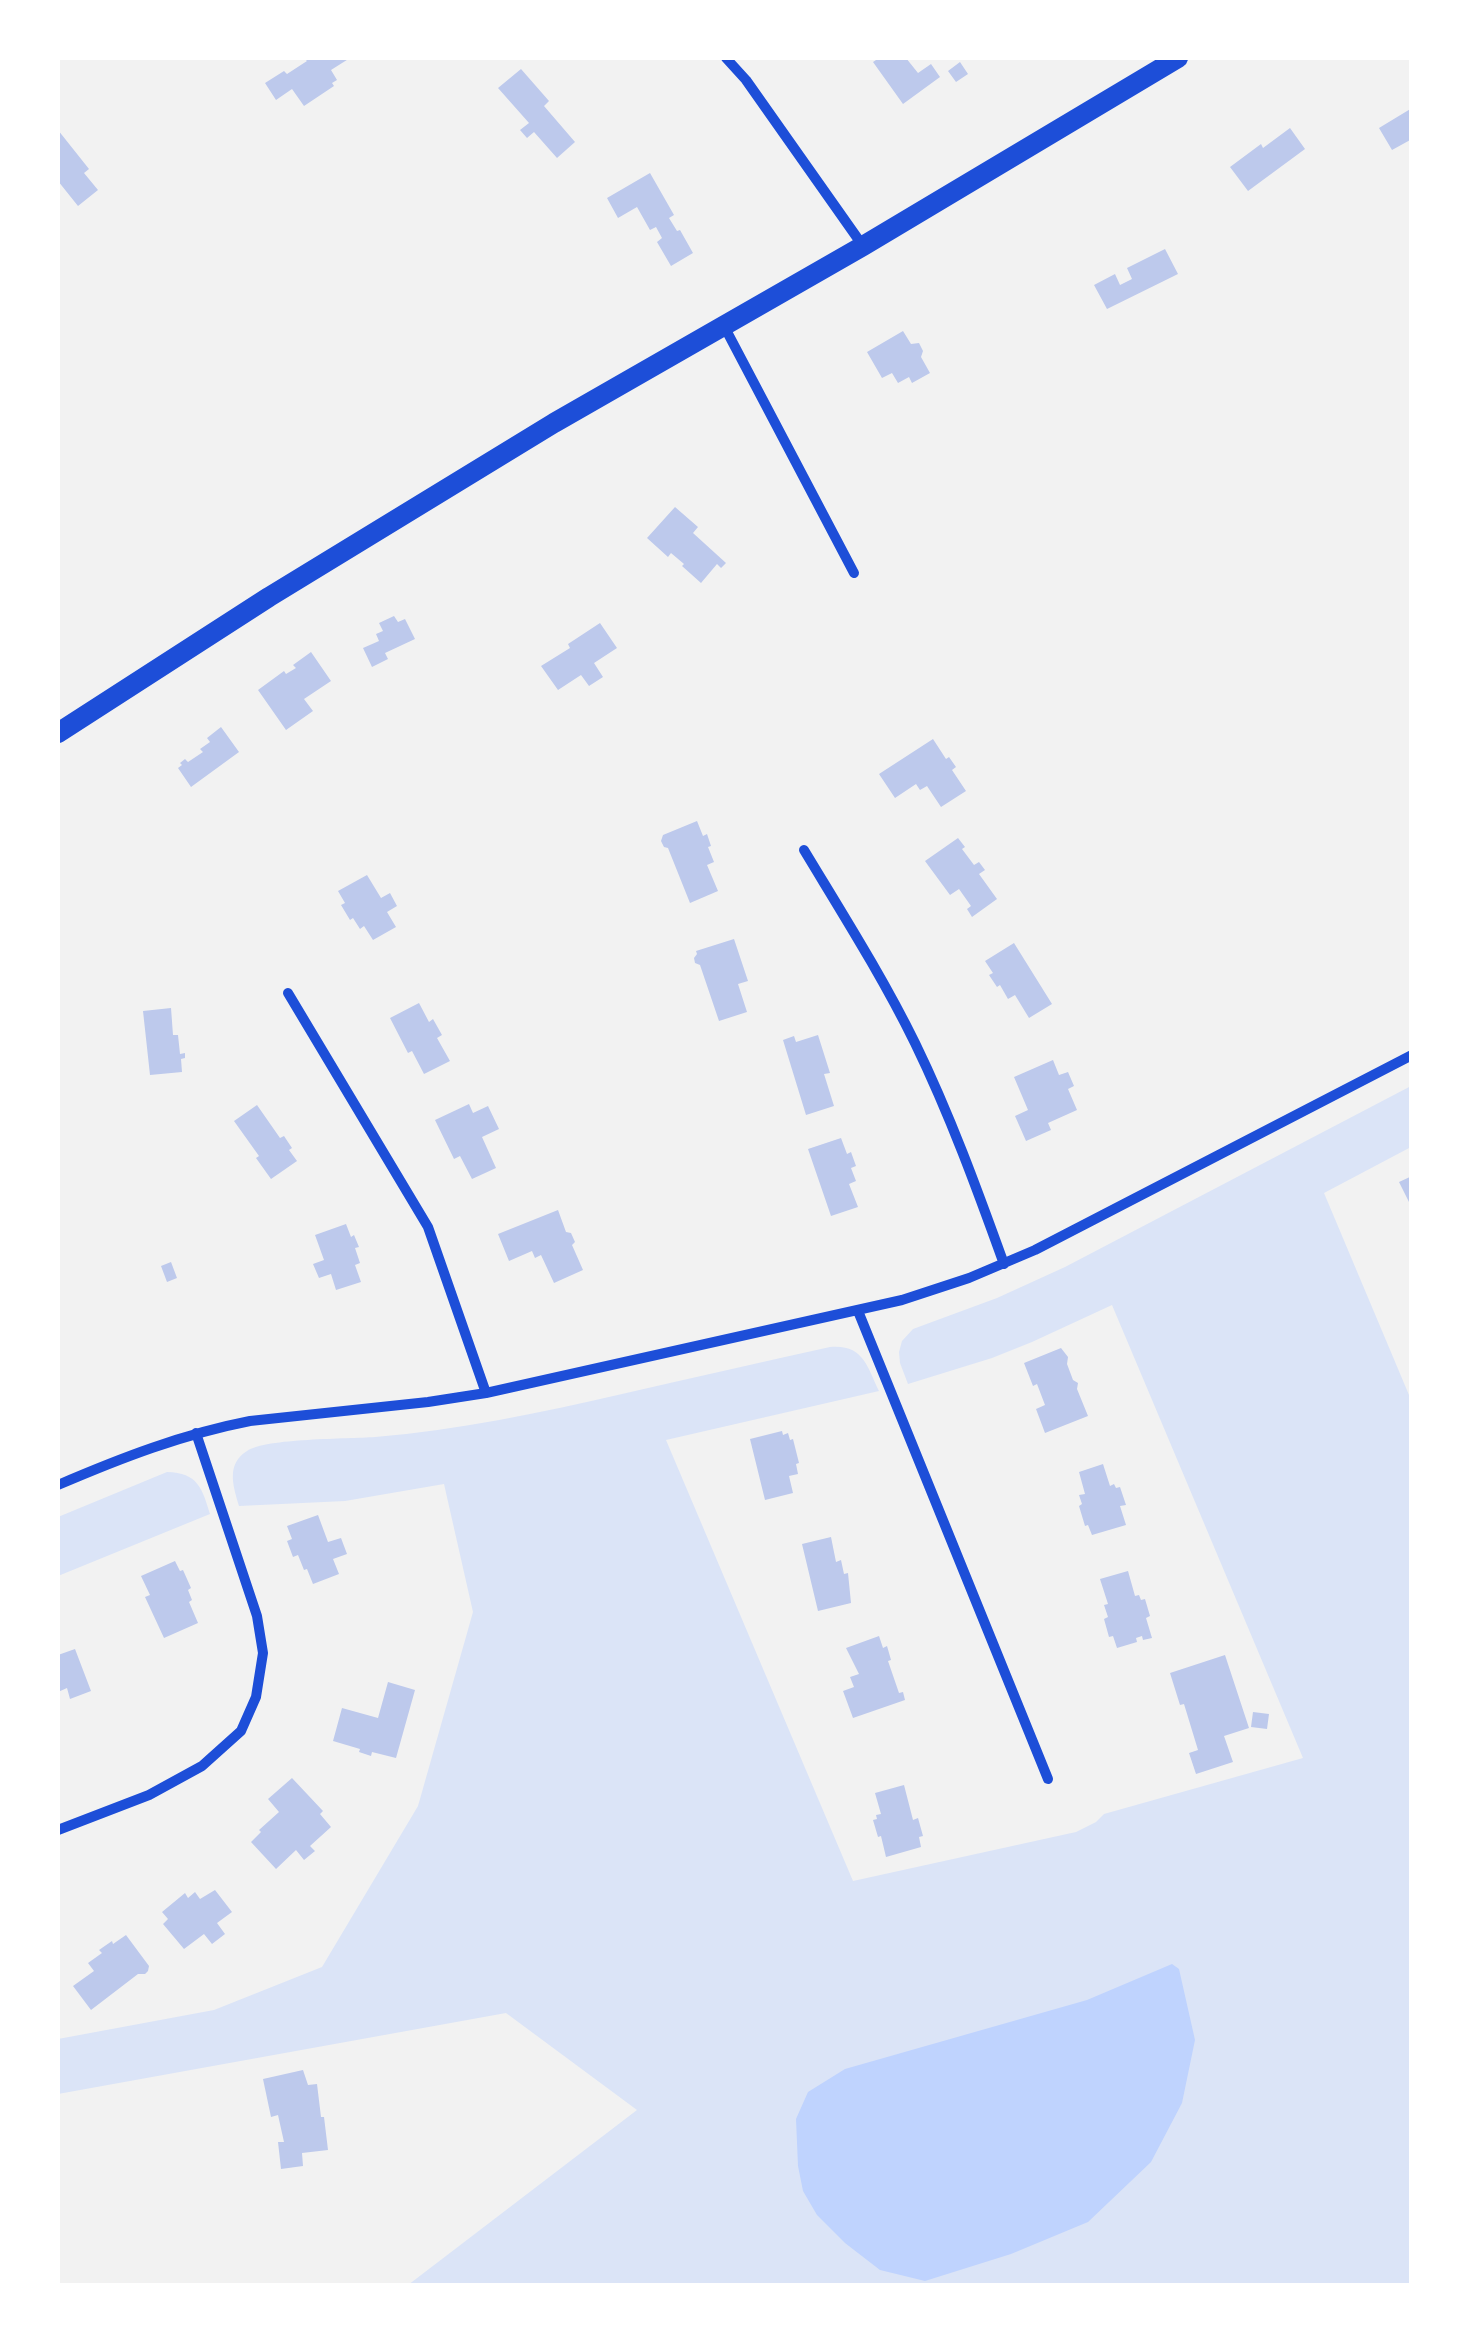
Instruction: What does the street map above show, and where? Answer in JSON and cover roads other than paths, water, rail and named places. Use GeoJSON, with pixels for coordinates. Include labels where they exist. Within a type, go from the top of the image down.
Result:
{"type":"FeatureCollection","features":[{"type":"Feature","properties":{"kind":"main road"},"geometry":{"type":"LineString","coordinates":[[58,733],[269,597],[554,423],[1178,58]]}},
{"type":"Feature","properties":{"kind":"street"},"geometry":{"type":"LineString","coordinates":[[726,58],[746,80],[862,246]]}},
{"type":"Feature","properties":{"kind":"street"},"geometry":{"type":"LineString","coordinates":[[723,324],[854,573]]}},
{"type":"Feature","properties":{"kind":"street"},"geometry":{"type":"LineString","coordinates":[[804,850],[872,962],[915,1044],[965,1154],[1004,1264]]}},
{"type":"Feature","properties":{"kind":"street"},"geometry":{"type":"LineString","coordinates":[[288,993],[428,1227],[486,1393]]}},
{"type":"Feature","properties":{"kind":"street"},"geometry":{"type":"LineString","coordinates":[[58,1485],[123,1457],[196,1433],[250,1421],[486,1393],[902,1300],[1004,1264],[1412,1055]]}},
{"type":"Feature","properties":{"kind":"street"},"geometry":{"type":"LineString","coordinates":[[858,1311],[1048,1779]]}},
{"type":"Feature","properties":{"kind":"street"},"geometry":{"type":"LineString","coordinates":[[58,1830],[150,1796],[202,1766],[240,1731],[256,1697],[263,1653],[258,1616],[196,1433]]}},
{"type":"Feature","properties":{"kind":"water"},"geometry":{"type":"Polygon","coordinates":[[[1172,1964],[1179,1969],[1195,2040],[1182,2103],[1151,2162],[1088,2222],[1011,2254],[925,2281],[880,2270],[817,2215],[803,2191],[798,2166],[796,2119],[808,2092],[845,2069],[1087,2000],[1172,1964]]]}}]}
